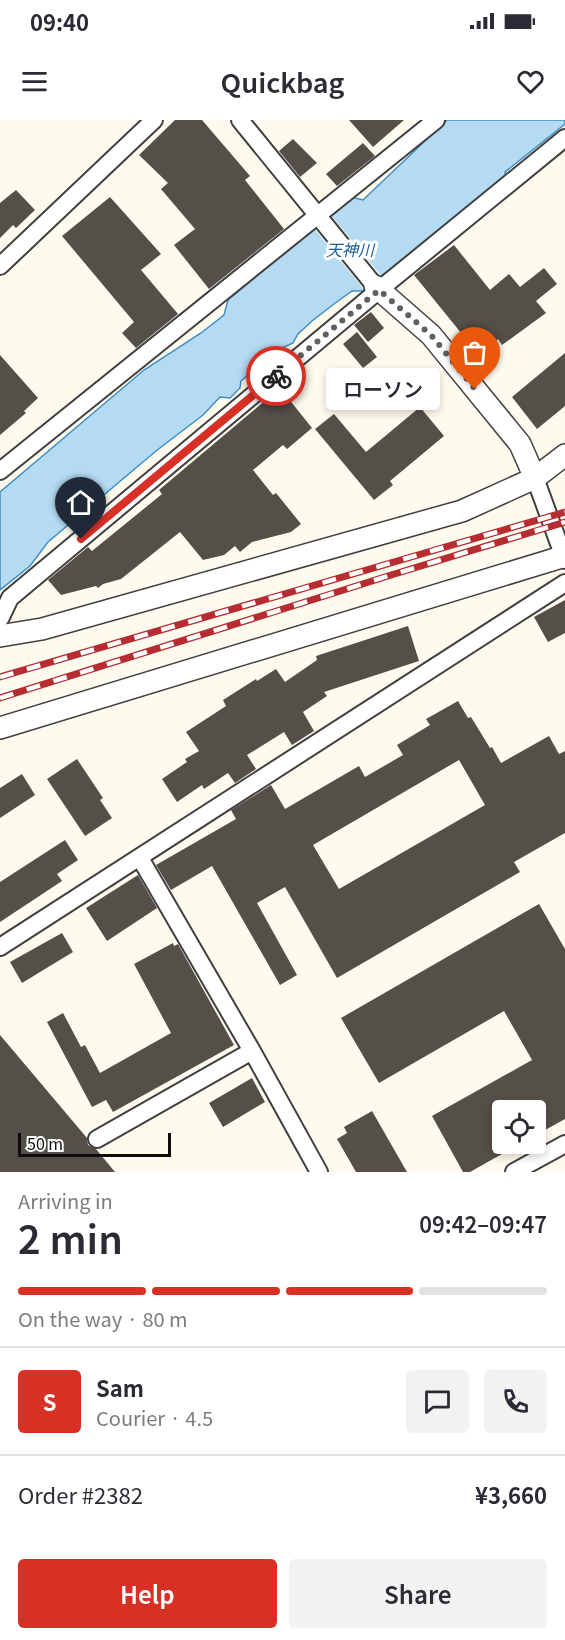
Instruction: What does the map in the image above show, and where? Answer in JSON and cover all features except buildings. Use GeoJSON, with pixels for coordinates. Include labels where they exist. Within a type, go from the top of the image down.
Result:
{"type":"FeatureCollection","features":[{"type":"Feature","properties":{"kind":"street"},"geometry":{"type":"LineString","coordinates":[[0,266],[154,120]]}},
{"type":"Feature","properties":{"kind":"street"},"geometry":{"type":"LineString","coordinates":[[0,728],[564,557],[536,477],[520,444],[431,335],[377,288],[240,120]]}},
{"type":"Feature","properties":{"kind":"street"},"geometry":{"type":"LineString","coordinates":[[0,471],[319,218],[436,120]]}},
{"type":"Feature","properties":{"kind":"street"},"geometry":{"type":"LineString","coordinates":[[0,619],[10,598],[377,288],[565,138]]}},
{"type":"Feature","properties":{"kind":"street"},"geometry":{"type":"LineString","coordinates":[[0,636],[42,629],[462,511],[536,477],[565,455]]}},
{"type":"Feature","properties":{"kind":"street"},"geometry":{"type":"LineString","coordinates":[[0,947],[565,583]]}},
{"type":"Feature","properties":{"kind":"street"},"geometry":{"type":"LineString","coordinates":[[140,858],[319,1172]]}},
{"type":"Feature","properties":{"kind":"street"},"geometry":{"type":"LineString","coordinates":[[97,1139],[252,1051]]}},
{"type":"Feature","properties":{"kind":"street"},"geometry":{"type":"LineString","coordinates":[[514,1172],[565,1144]]}},
{"type":"Feature","properties":{"kind":"water","name":"天神川"},"geometry":{"type":"Polygon","coordinates":[[[447,120],[565,120],[565,124],[505,172],[506,176],[363,291],[352,291],[312,321],[298,334],[293,343],[280,349],[241,381],[240,388],[230,398],[220,397],[203,415],[156,451],[48,542],[30,566],[0,590],[0,492],[144,370],[201,333],[224,315],[228,300],[351,197],[363,200],[447,120]]]}},
{"type":"Feature","properties":{"kind":"pier"},"geometry":{"type":"Polygon","coordinates":[[[330,214],[383,278],[366,292],[313,227],[330,214]]]}},
{"type":"Feature","properties":{"kind":"railway"},"geometry":{"type":"LineString","coordinates":[[0,677],[565,512]]}},
{"type":"Feature","properties":{"kind":"railway"},"geometry":{"type":"LineString","coordinates":[[0,698],[565,522]]}},
{"type":"Feature","properties":{"kind":"way so far"},"geometry":{"type":"LineString","coordinates":[[276,376],[379,290],[431,335],[475,389]]}},
{"type":"Feature","properties":{"kind":"place","name":"ローソン"},"geometry":{"type":"Point","coordinates":[475,389]}},
{"type":"Feature","properties":{"kind":"route"},"geometry":{"type":"LineString","coordinates":[[81,539],[276,376]]}}]}
